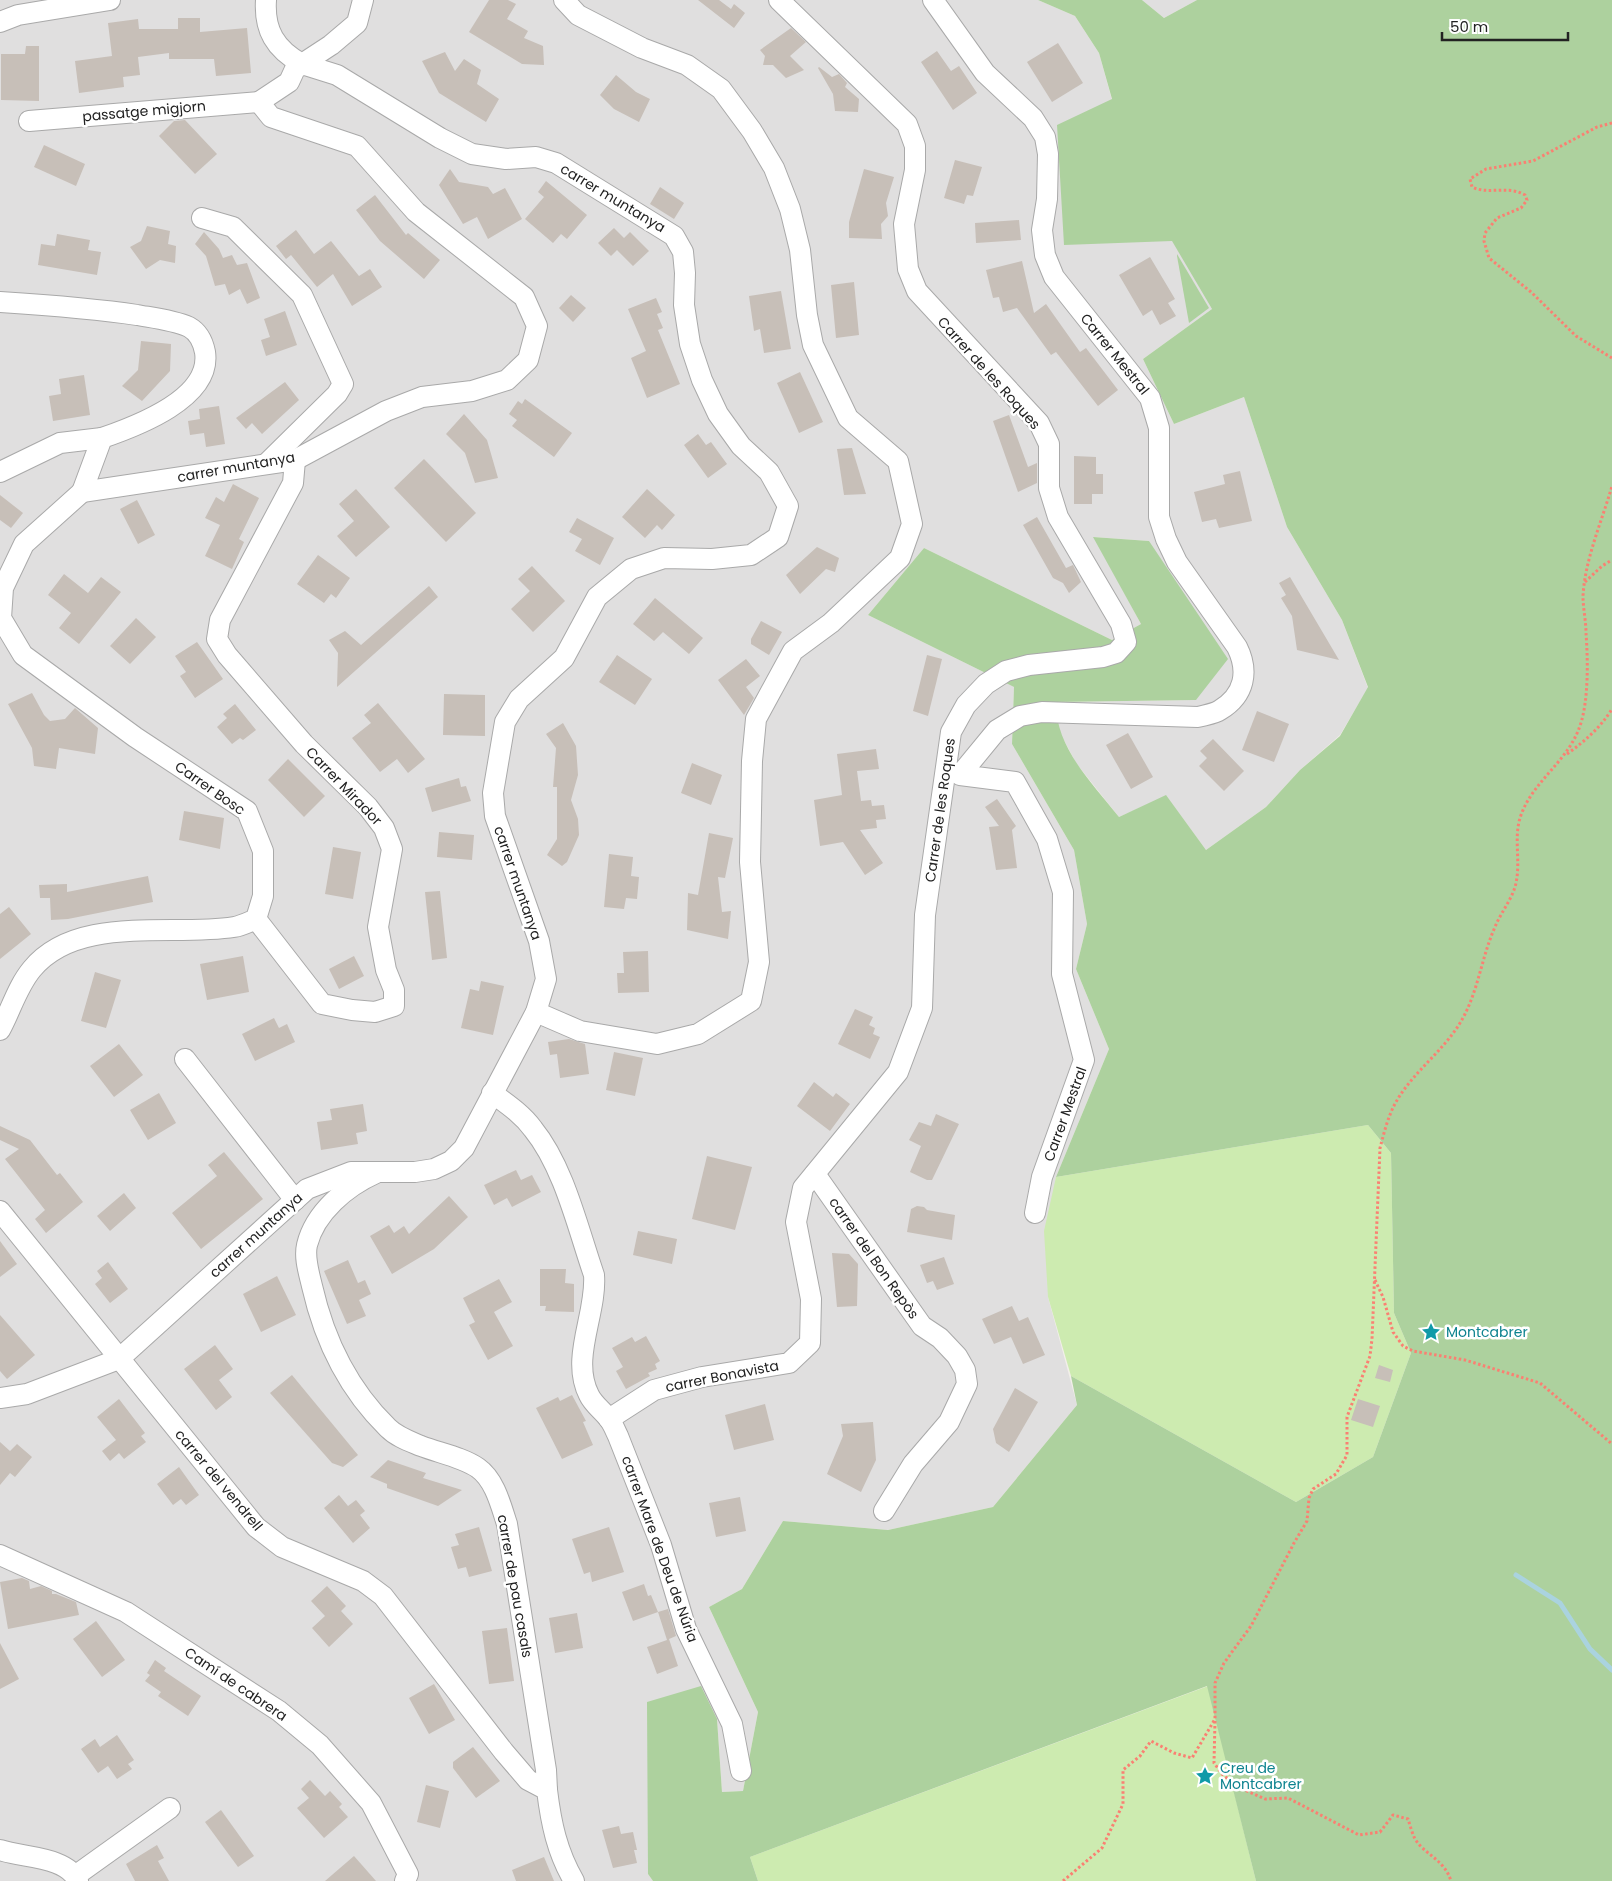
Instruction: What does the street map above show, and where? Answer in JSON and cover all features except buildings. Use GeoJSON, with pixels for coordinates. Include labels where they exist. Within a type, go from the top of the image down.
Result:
{"type":"FeatureCollection","features":[{"type":"Feature","properties":{"kind":"street"},"geometry":{"type":"LineString","coordinates":[[13,12],[110,0]]}},
{"type":"Feature","properties":{"kind":"street","name":"carrer muntanya"},"geometry":{"type":"LineString","coordinates":[[0,1398],[27,1394],[119,1359],[306,1189],[350,1172],[434,1169],[451,1161],[464,1148],[536,1012],[546,979],[539,941],[495,816],[493,793],[505,722],[519,699],[564,658],[597,597],[630,569],[664,558],[712,559],[751,555],[778,537],[788,506],[769,472],[741,446],[718,414],[702,380],[690,344],[684,305],[686,273],[684,252],[674,236],[556,163],[536,157],[506,159],[472,154],[440,138],[337,75],[302,64],[289,57],[272,37],[265,18],[266,0]]}},
{"type":"Feature","properties":{"kind":"street"},"geometry":{"type":"LineString","coordinates":[[259,102],[290,82],[295,68],[331,45],[358,23],[363,0]]}},
{"type":"Feature","properties":{"kind":"street"},"geometry":{"type":"LineString","coordinates":[[536,1012],[580,1031],[657,1044],[698,1034],[751,1001],[759,962],[750,862],[752,761],[756,719],[793,651],[831,623],[900,558],[912,524],[898,461],[848,418],[813,345],[807,316],[800,250],[790,209],[774,168],[752,130],[721,89],[688,65],[642,48],[578,14],[564,0]]}},
{"type":"Feature","properties":{"kind":"street","name":"Carrer de les Roques"},"geometry":{"type":"LineString","coordinates":[[779,0],[907,124],[915,146],[915,170],[904,224],[908,269],[917,291],[1039,423],[1049,444],[1049,488],[1058,517],[1121,624],[1126,642],[1110,655],[1028,665],[1006,671],[986,684],[966,705],[951,732],[940,801],[924,915],[922,1008],[898,1072],[815,1174]]}},
{"type":"Feature","properties":{"kind":"street","name":"Carrer Mestral"},"geometry":{"type":"LineString","coordinates":[[933,0],[985,73],[1033,118],[1046,138],[1048,154],[1047,199],[1042,230],[1048,262],[1054,277],[1067,296],[1150,398],[1159,428],[1159,517],[1166,539],[1177,562],[1237,646],[1244,661],[1245,676],[1236,697],[1220,711],[1198,717],[1042,712],[1020,716],[997,730],[940,801]]}},
{"type":"Feature","properties":{"kind":"street","name":"carrer muntanya"},"geometry":{"type":"LineString","coordinates":[[82,492],[295,460],[386,411],[422,397],[472,391],[507,380],[528,360],[537,326],[524,297],[416,212],[357,146],[271,117],[259,102]]}},
{"type":"Feature","properties":{"kind":"street","name":"passatge migjorn"},"geometry":{"type":"LineString","coordinates":[[29,121],[259,102]]}},
{"type":"Feature","properties":{"kind":"street"},"geometry":{"type":"LineString","coordinates":[[202,218],[233,227],[302,295],[343,384],[337,394],[267,463]]}},
{"type":"Feature","properties":{"kind":"street"},"geometry":{"type":"LineString","coordinates":[[0,302],[92,308],[164,319],[190,328],[203,341],[206,364],[196,386],[177,402],[139,426],[102,438],[60,443],[0,472]]}},
{"type":"Feature","properties":{"kind":"street"},"geometry":{"type":"LineString","coordinates":[[82,492],[102,438]]}},
{"type":"Feature","properties":{"kind":"street","name":"Carrer Mirador"},"geometry":{"type":"LineString","coordinates":[[256,919],[322,1004],[375,1012],[394,1006],[394,990],[386,970],[378,927],[392,849],[384,828],[368,807],[304,744],[227,655],[217,638],[220,620],[293,483],[295,460]]}},
{"type":"Feature","properties":{"kind":"street","name":"Carrer Bosc"},"geometry":{"type":"LineString","coordinates":[[82,492],[24,544],[2,588],[1,618],[23,655],[135,737],[247,811],[263,851],[263,896],[256,919]]}},
{"type":"Feature","properties":{"kind":"street","name":"Carrer Mestral"},"geometry":{"type":"LineString","coordinates":[[960,775],[1015,782],[1047,839],[1063,892],[1062,974],[1084,1060],[1042,1177],[1035,1213]]}},
{"type":"Feature","properties":{"kind":"street"},"geometry":{"type":"LineString","coordinates":[[0,1030],[22,983],[32,969],[47,955],[64,944],[84,938],[127,932],[235,927],[256,919]]}},
{"type":"Feature","properties":{"kind":"street"},"geometry":{"type":"LineString","coordinates":[[185,1059],[295,1200]]}},
{"type":"Feature","properties":{"kind":"street","name":"carrer Mare de Deu de Núria"},"geometry":{"type":"LineString","coordinates":[[492,1093],[514,1109],[534,1129],[559,1176],[594,1275],[595,1293],[585,1340],[582,1378],[590,1397],[610,1420],[618,1436],[661,1545],[686,1629],[732,1724],[741,1772]]}},
{"type":"Feature","properties":{"kind":"street","name":"carrer de pau casals"},"geometry":{"type":"LineString","coordinates":[[379,1172],[358,1181],[316,1221],[307,1246],[307,1266],[319,1317],[336,1356],[362,1398],[389,1429],[404,1440],[478,1468],[489,1480],[507,1524],[546,1770],[547,1790]]}},
{"type":"Feature","properties":{"kind":"street","name":"carrer Bonavista"},"geometry":{"type":"LineString","coordinates":[[610,1420],[654,1390],[702,1377],[789,1363],[810,1343],[811,1299],[796,1222],[803,1188],[815,1174]]}},
{"type":"Feature","properties":{"kind":"street","name":"carrer del Bon Repòs"},"geometry":{"type":"LineString","coordinates":[[815,1174],[922,1326],[940,1338],[957,1356],[965,1370],[967,1384],[949,1422],[913,1464],[884,1511]]}},
{"type":"Feature","properties":{"kind":"street","name":"carrer del vendrell"},"geometry":{"type":"LineString","coordinates":[[0,1211],[256,1527],[282,1547],[363,1581],[384,1596],[516,1766],[528,1780],[547,1790]]}},
{"type":"Feature","properties":{"kind":"street","name":"Camí de cabrera"},"geometry":{"type":"LineString","coordinates":[[0,1555],[126,1612],[279,1711],[320,1745],[371,1803],[408,1879]]}},
{"type":"Feature","properties":{"kind":"street"},"geometry":{"type":"LineString","coordinates":[[547,1790],[551,1824],[562,1861],[574,1881]]}},
{"type":"Feature","properties":{"kind":"street"},"geometry":{"type":"LineString","coordinates":[[0,1850],[58,1865],[76,1878],[170,1808]]}},
{"type":"Feature","properties":{"kind":"path"},"geometry":{"type":"LineString","coordinates":[[1612,123],[1597,127],[1533,161],[1486,169],[1470,179],[1472,187],[1478,190],[1518,191],[1525,195],[1527,200],[1521,208],[1497,218],[1486,233],[1484,241],[1489,258],[1540,300],[1576,336],[1612,358]]}},
{"type":"Feature","properties":{"kind":"path"},"geometry":{"type":"LineString","coordinates":[[1452,1881],[1449,1872],[1438,1858],[1415,1839],[1408,1819],[1393,1815],[1380,1832],[1360,1835],[1288,1798],[1265,1799],[1240,1788],[1223,1775],[1214,1763],[1215,1683],[1224,1663],[1251,1626],[1294,1543],[1302,1534],[1308,1521],[1309,1498],[1313,1489],[1336,1474],[1347,1455],[1346,1416],[1370,1356],[1380,1148],[1388,1119],[1403,1091],[1451,1038],[1468,1008],[1495,927],[1515,889],[1517,841],[1521,815],[1542,779],[1563,757],[1572,744],[1582,716],[1587,656],[1584,609],[1585,583],[1612,486]]}},
{"type":"Feature","properties":{"kind":"path"},"geometry":{"type":"LineString","coordinates":[[1585,583],[1602,566],[1612,560]]}},
{"type":"Feature","properties":{"kind":"path"},"geometry":{"type":"LineString","coordinates":[[1563,757],[1585,741],[1612,709]]}},
{"type":"Feature","properties":{"kind":"path"},"geometry":{"type":"LineString","coordinates":[[1375,1280],[1383,1297],[1393,1332],[1403,1346],[1413,1351],[1465,1360],[1540,1383],[1612,1444]]}},
{"type":"Feature","properties":{"kind":"path"},"geometry":{"type":"LineString","coordinates":[[1063,1881],[1102,1848],[1123,1804],[1123,1770],[1140,1756],[1151,1741],[1174,1753],[1192,1758],[1215,1719]]}},
{"type":"Feature","properties":{"kind":"shaded area"},"geometry":{"type":"Polygon","coordinates":[[[0,0],[1038,0],[1075,16],[1099,53],[1112,100],[1172,240],[1212,309],[1143,359],[1174,424],[1244,397],[1287,527],[1342,620],[1368,688],[1340,735],[1300,770],[1266,807],[1206,850],[1166,796],[1119,817],[1076,763],[1057,727],[1056,702],[1196,700],[1149,541],[1094,537],[1141,624],[1112,640],[924,548],[868,615],[1014,687],[1012,744],[1074,850],[1087,924],[1076,969],[1109,1049],[1056,1177],[1048,1297],[1077,1405],[993,1507],[888,1530],[783,1521],[742,1589],[709,1607],[758,1712],[743,1791],[722,1792],[717,1719],[648,1874],[653,1881],[0,1881],[0,0]]]}},
{"type":"Feature","properties":{"kind":"shaded area"},"geometry":{"type":"Polygon","coordinates":[[[1142,0],[1197,0],[1164,18],[1142,0]]]}},
{"type":"Feature","properties":{"kind":"green space"},"geometry":{"type":"Polygon","coordinates":[[[1038,0],[1142,0],[1164,18],[1197,0],[1612,0],[1612,1881],[1256,1881],[1207,1686],[750,1857],[758,1881],[653,1881],[648,1874],[647,1702],[701,1686],[717,1719],[722,1792],[743,1791],[758,1712],[709,1607],[742,1589],[783,1521],[888,1530],[993,1507],[1077,1405],[1071,1376],[1296,1502],[1373,1457],[1411,1353],[1394,1313],[1391,1153],[1368,1125],[1056,1177],[1109,1049],[1076,969],[1087,924],[1074,850],[1012,744],[1014,687],[868,615],[924,548],[1112,640],[1141,624],[1093,537],[1149,541],[1228,659],[1196,700],[1056,702],[1057,718],[1068,749],[1077,764],[1119,817],[1166,795],[1206,850],[1266,807],[1300,770],[1340,736],[1368,687],[1342,620],[1287,527],[1244,397],[1174,424],[1143,359],[1212,309],[1172,241],[1064,245],[1057,125],[1112,99],[1099,53],[1075,16],[1038,0]]]}},
{"type":"Feature","properties":{"kind":"green space"},"geometry":{"type":"Polygon","coordinates":[[[1177,254],[1209,308],[1189,323],[1177,256],[1177,254]]]}},
{"type":"Feature","properties":{"kind":"green space"},"geometry":{"type":"Polygon","coordinates":[[[1368,1125],[1391,1153],[1394,1313],[1411,1353],[1373,1457],[1296,1502],[1071,1376],[1048,1297],[1044,1231],[1056,1177],[1368,1125]]]}},
{"type":"Feature","properties":{"kind":"green space"},"geometry":{"type":"Polygon","coordinates":[[[1208,1686],[1256,1881],[758,1881],[750,1857],[1208,1686]]]}},
{"type":"Feature","properties":{"kind":"waterway"},"geometry":{"type":"LineString","coordinates":[[1516,1575],[1560,1603],[1590,1649],[1612,1670]]}},
{"type":"Feature","properties":{"kind":"place","name":"Montcabrer"},"geometry":{"type":"Point","coordinates":[1431,1332]}},
{"type":"Feature","properties":{"kind":"place","name":"Creu de Montcabrer"},"geometry":{"type":"Point","coordinates":[1205,1776]}}]}
